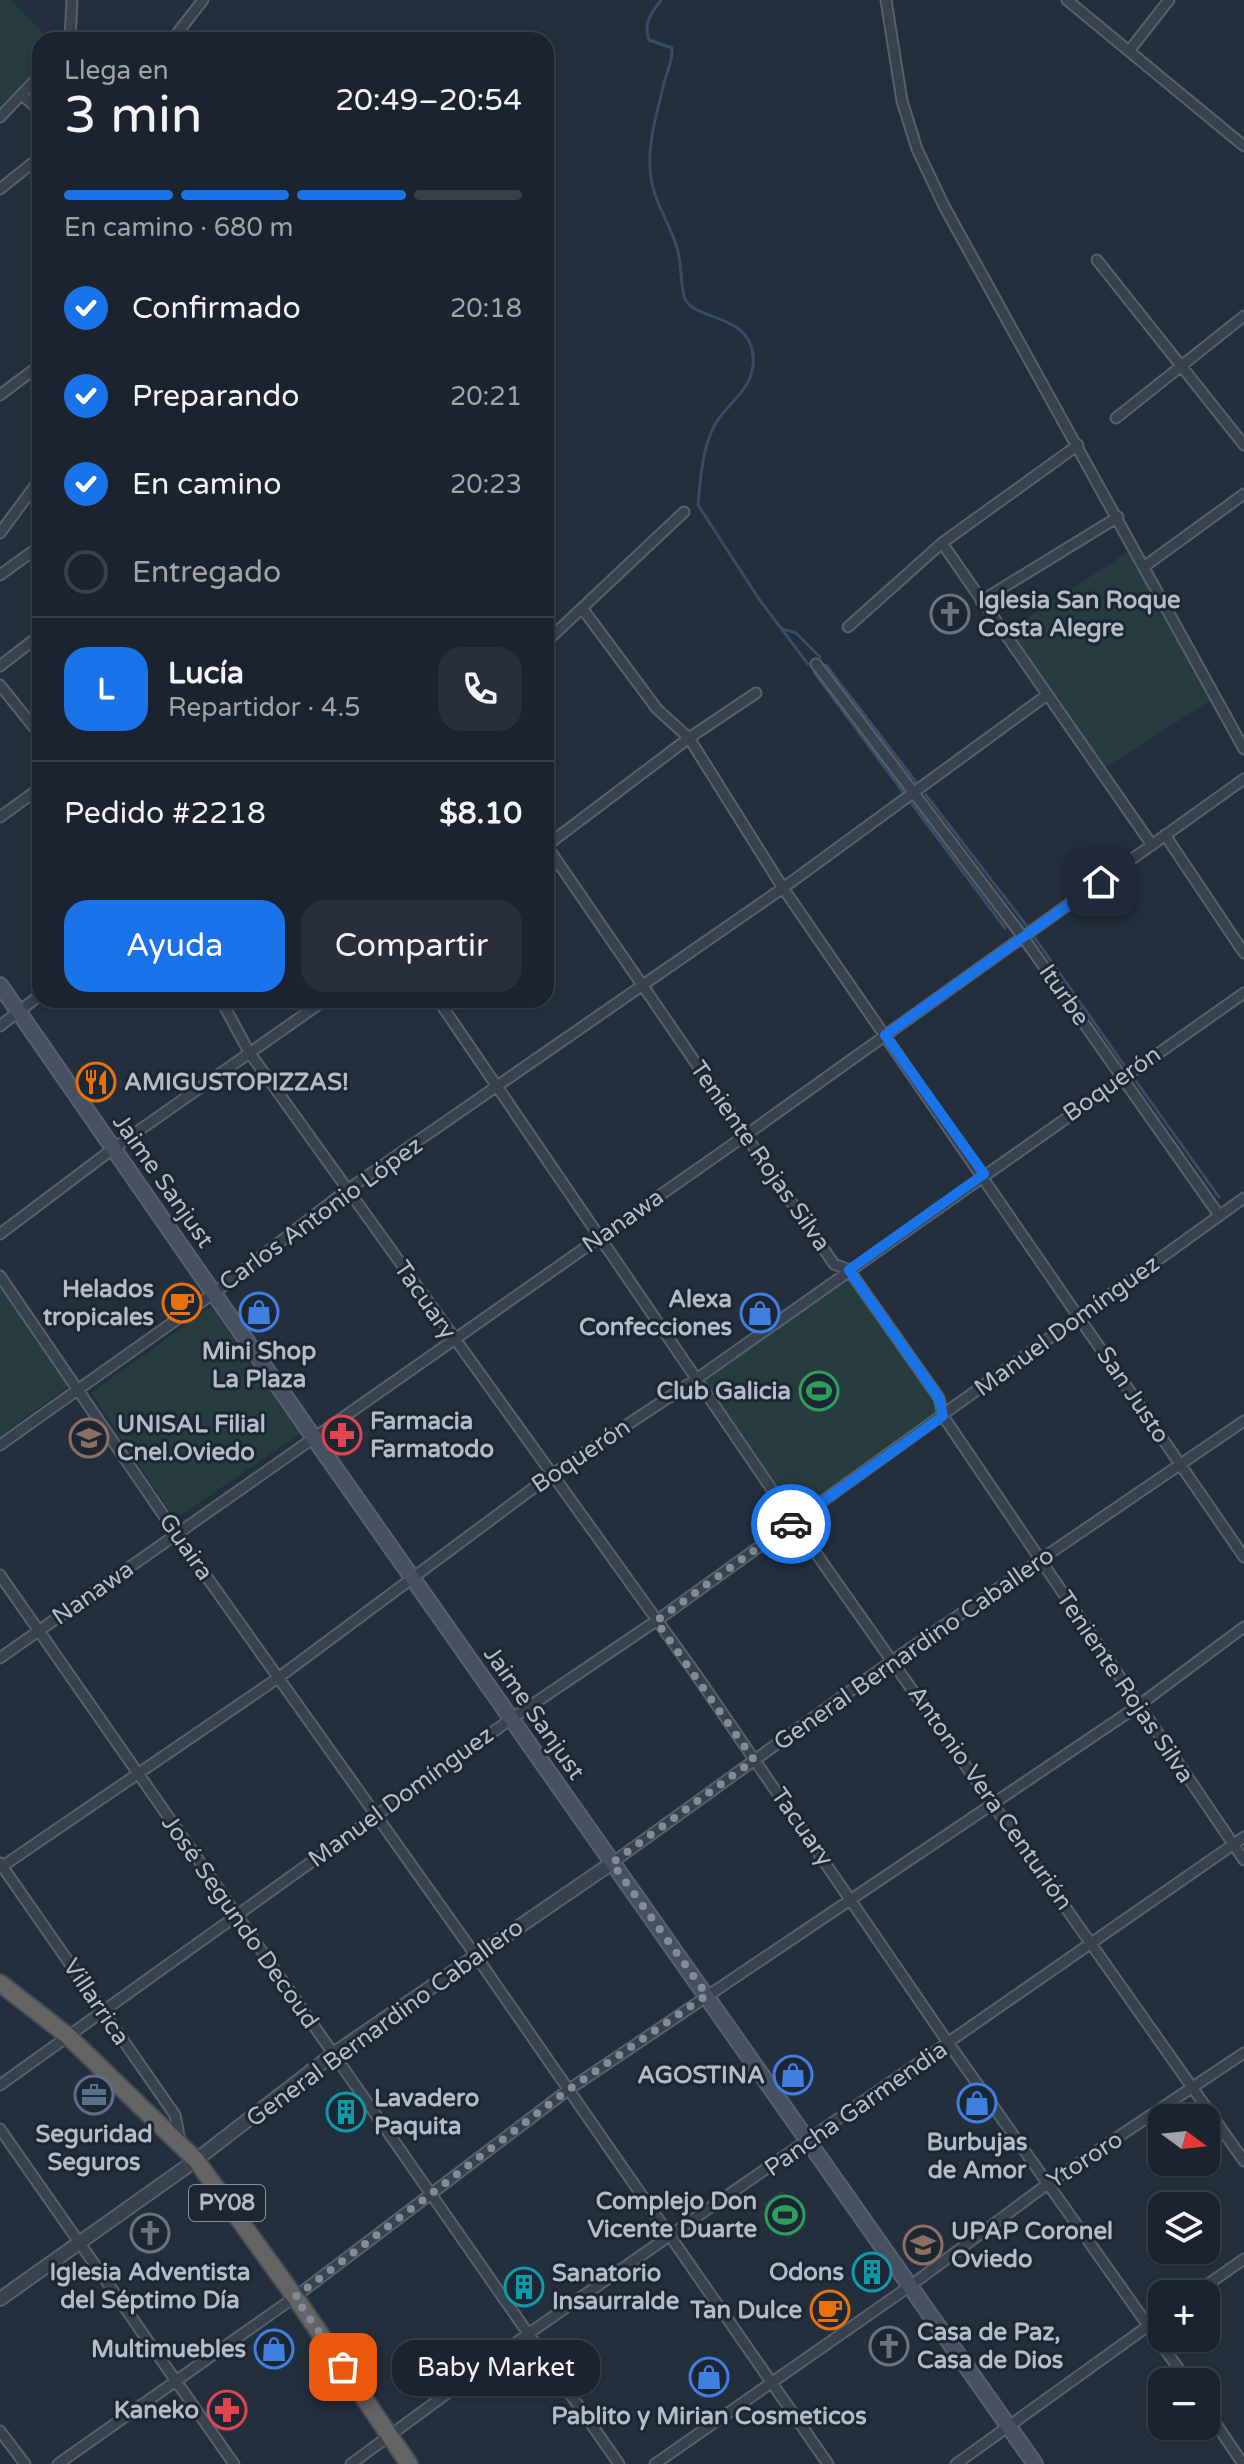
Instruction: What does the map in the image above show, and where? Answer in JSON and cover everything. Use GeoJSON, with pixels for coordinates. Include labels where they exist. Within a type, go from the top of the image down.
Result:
{"type":"FeatureCollection","features":[{"type":"Feature","properties":{"kind":"highway","name":"PY08"},"geometry":{"type":"LineString","coordinates":[[0,1983],[68,2036],[196,2160],[295,2297],[409,2464]]}},
{"type":"Feature","properties":{"kind":"main road","name":"Jaime Sanjust"},"geometry":{"type":"LineString","coordinates":[[0,985],[314,1438],[1035,2464]]}},
{"type":"Feature","properties":{"kind":"street"},"geometry":{"type":"LineString","coordinates":[[70,32],[72,0]]}},
{"type":"Feature","properties":{"kind":"street"},"geometry":{"type":"LineString","coordinates":[[178,32],[203,0]]}},
{"type":"Feature","properties":{"kind":"street"},"geometry":{"type":"LineString","coordinates":[[886,0],[902,101],[917,149],[944,206],[1244,749]]}},
{"type":"Feature","properties":{"kind":"street"},"geometry":{"type":"LineString","coordinates":[[1067,0],[1244,146]]}},
{"type":"Feature","properties":{"kind":"street"},"geometry":{"type":"LineString","coordinates":[[1129,51],[1169,0]]}},
{"type":"Feature","properties":{"kind":"street"},"geometry":{"type":"LineString","coordinates":[[0,117],[32,84]]}},
{"type":"Feature","properties":{"kind":"street"},"geometry":{"type":"LineString","coordinates":[[22,95],[32,104]]}},
{"type":"Feature","properties":{"kind":"street"},"geometry":{"type":"LineString","coordinates":[[2,184],[32,163]]}},
{"type":"Feature","properties":{"kind":"street"},"geometry":{"type":"LineString","coordinates":[[1097,260],[1244,445]]}},
{"type":"Feature","properties":{"kind":"street"},"geometry":{"type":"LineString","coordinates":[[1116,418],[1244,316]]}},
{"type":"Feature","properties":{"kind":"street"},"geometry":{"type":"LineString","coordinates":[[0,395],[32,371]]}},
{"type":"Feature","properties":{"kind":"street"},"geometry":{"type":"LineString","coordinates":[[848,627],[942,543],[1078,445]]}},
{"type":"Feature","properties":{"kind":"street"},"geometry":{"type":"LineString","coordinates":[[0,533],[32,490]]}},
{"type":"Feature","properties":{"kind":"street"},"geometry":{"type":"LineString","coordinates":[[1145,566],[1244,494]]}},
{"type":"Feature","properties":{"kind":"street"},"geometry":{"type":"LineString","coordinates":[[554,634],[684,512]]}},
{"type":"Feature","properties":{"kind":"street"},"geometry":{"type":"LineString","coordinates":[[981,601],[1118,517]]}},
{"type":"Feature","properties":{"kind":"street"},"geometry":{"type":"LineString","coordinates":[[942,543],[1152,845]]}},
{"type":"Feature","properties":{"kind":"street"},"geometry":{"type":"LineString","coordinates":[[0,575],[32,552]]}},
{"type":"Feature","properties":{"kind":"street","name":"San Justo"},"geometry":{"type":"LineString","coordinates":[[582,608],[657,709],[689,738],[783,888],[984,1174],[1244,1557]]}},
{"type":"Feature","properties":{"kind":"street"},"geometry":{"type":"LineString","coordinates":[[0,666],[32,641]]}},
{"type":"Feature","properties":{"kind":"street","name":"Iturbe"},"geometry":{"type":"LineString","coordinates":[[816,664],[1023,937],[1219,1215]]}},
{"type":"Feature","properties":{"kind":"street"},"geometry":{"type":"LineString","coordinates":[[0,685],[32,725]]}},
{"type":"Feature","properties":{"kind":"street"},"geometry":{"type":"LineString","coordinates":[[554,839],[689,738],[756,693]]}},
{"type":"Feature","properties":{"kind":"street","name":"Carlos Antonio López"},"geometry":{"type":"LineString","coordinates":[[0,1445],[214,1293],[347,1190],[783,888],[1047,695]]}},
{"type":"Feature","properties":{"kind":"street","name":"Nanawa"},"geometry":{"type":"LineString","coordinates":[[0,1658],[452,1338],[746,1135],[1244,779]]}},
{"type":"Feature","properties":{"kind":"street"},"geometry":{"type":"LineString","coordinates":[[0,817],[32,794]]}},
{"type":"Feature","properties":{"kind":"street"},"geometry":{"type":"LineString","coordinates":[[1165,835],[1244,953]]}},
{"type":"Feature","properties":{"kind":"street","name":"Teniente Rojas Silva"},"geometry":{"type":"LineString","coordinates":[[554,857],[834,1264],[849,1270],[939,1398],[943,1416],[1244,1860]]}},
{"type":"Feature","properties":{"kind":"street","name":"Boquerón"},"geometry":{"type":"LineString","coordinates":[[1,1865],[278,1678],[551,1475],[695,1380],[1121,1076],[1244,993]]}},
{"type":"Feature","properties":{"kind":"street"},"geometry":{"type":"LineString","coordinates":[[0,1026],[32,1001]]}},
{"type":"Feature","properties":{"kind":"street","name":"Tacuary"},"geometry":{"type":"LineString","coordinates":[[225,1008],[249,1052],[656,1621],[852,1899],[949,2044],[1148,2324]]}},
{"type":"Feature","properties":{"kind":"street"},"geometry":{"type":"LineString","coordinates":[[0,1234],[114,1148],[313,1008]]}},
{"type":"Feature","properties":{"kind":"street","name":"Antonio Vera Centurión"},"geometry":{"type":"LineString","coordinates":[[443,1008],[695,1380],[1244,2161]]}},
{"type":"Feature","properties":{"kind":"street","name":"Manuel Domínguez"},"geometry":{"type":"LineString","coordinates":[[0,2085],[511,1719],[656,1621],[1244,1198]]}},
{"type":"Feature","properties":{"kind":"street","name":"Guaira"},"geometry":{"type":"LineString","coordinates":[[0,1276],[177,1535],[476,1956],[828,2464]]}},
{"type":"Feature","properties":{"kind":"street","name":"General Bernardino Caballero"},"geometry":{"type":"LineString","coordinates":[[0,2299],[196,2160],[332,2055],[612,1863],[893,1660],[1244,1421]]}},
{"type":"Feature","properties":{"kind":"street","name":"José Segundo Decoud"},"geometry":{"type":"LineString","coordinates":[[0,1575],[619,2464]]}},
{"type":"Feature","properties":{"kind":"street"},"geometry":{"type":"LineString","coordinates":[[58,2464],[295,2297],[428,2193],[568,2090],[995,1804],[1138,1706],[1244,1627]]}},
{"type":"Feature","properties":{"kind":"street","name":"Pancha Garmendia"},"geometry":{"type":"LineString","coordinates":[[351,2464],[528,2334],[671,2238],[1244,1837]]}},
{"type":"Feature","properties":{"kind":"street","name":"Villarrica"},"geometry":{"type":"LineString","coordinates":[[1,1865],[175,2115],[180,2145]]}},
{"type":"Feature","properties":{"kind":"street","name":"Ytororo"},"geometry":{"type":"LineString","coordinates":[[655,2464],[773,2384],[1049,2183],[1244,2053]]}},
{"type":"Feature","properties":{"kind":"street"},"geometry":{"type":"LineString","coordinates":[[0,2129],[234,2464]]}},
{"type":"Feature","properties":{"kind":"street"},"geometry":{"type":"LineString","coordinates":[[1214,2280],[1244,2259]]}},
{"type":"Feature","properties":{"kind":"street"},"geometry":{"type":"LineString","coordinates":[[956,2464],[1148,2326]]}},
{"type":"Feature","properties":{"kind":"street"},"geometry":{"type":"LineString","coordinates":[[1220,2430],[1243,2464]]}},
{"type":"Feature","properties":{"kind":"street"},"geometry":{"type":"LineString","coordinates":[[0,2431],[25,2464]]}},
{"type":"Feature","properties":{"kind":"green space"},"geometry":{"type":"Polygon","coordinates":[[[0,0],[11,0],[42,32],[32,32],[32,75],[0,106],[0,0]]]}},
{"type":"Feature","properties":{"kind":"green space"},"geometry":{"type":"Polygon","coordinates":[[[1128,552],[1210,701],[1103,769],[1009,630],[1128,552]]]}},
{"type":"Feature","properties":{"kind":"green space","name":"Club Galicia"},"geometry":{"type":"Polygon","coordinates":[[[849,1277],[935,1400],[938,1414],[797,1513],[703,1381],[849,1277]]]}},
{"type":"Feature","properties":{"kind":"green space"},"geometry":{"type":"Polygon","coordinates":[[[0,1287],[70,1385],[0,1436],[0,1287]]]}},
{"type":"Feature","properties":{"kind":"green space"},"geometry":{"type":"Polygon","coordinates":[[[211,1307],[300,1434],[175,1519],[91,1393],[211,1307]]]}},
{"type":"Feature","properties":{"kind":"green space","name":"Complejo Don Vicente Duarte"},"geometry":{"type":"Polygon","coordinates":[[[782,2190],[807,2226],[787,2239],[763,2204],[782,2190]]]}},
{"type":"Feature","properties":{"kind":"waterway"},"geometry":{"type":"LineString","coordinates":[[661,0],[649,19],[647,34],[649,40],[672,48],[672,53],[652,136],[651,179],[677,248],[684,296],[697,310],[741,331],[749,341],[753,355],[750,379],[716,423],[708,441],[698,505],[759,599],[808,664]]}},
{"type":"Feature","properties":{"kind":"waterway"},"geometry":{"type":"LineString","coordinates":[[783,629],[796,633],[820,657]]}},
{"type":"Feature","properties":{"kind":"waterway"},"geometry":{"type":"LineString","coordinates":[[826,665],[916,782]]}},
{"type":"Feature","properties":{"kind":"waterway"},"geometry":{"type":"LineString","coordinates":[[814,672],[903,792]]}},
{"type":"Feature","properties":{"kind":"waterway"},"geometry":{"type":"LineString","coordinates":[[926,795],[1026,925]]}},
{"type":"Feature","properties":{"kind":"waterway"},"geometry":{"type":"LineString","coordinates":[[912,804],[1005,928]]}},
{"type":"Feature","properties":{"kind":"waterway"},"geometry":{"type":"LineString","coordinates":[[1035,938],[1124,1065]]}},
{"type":"Feature","properties":{"kind":"waterway"},"geometry":{"type":"LineString","coordinates":[[1133,1077],[1219,1197]]}},
{"type":"Feature","properties":{"kind":"way so far"},"geometry":{"type":"LineString","coordinates":[[343,2367],[295,2297],[428,2193],[568,2090],[707,1995],[612,1863],[754,1760],[656,1621],[791,1524]]}},
{"type":"Feature","properties":{"kind":"place","name":"Iglesia San Roque Costa Alegre"},"geometry":{"type":"Point","coordinates":[950,614]}},
{"type":"Feature","properties":{"kind":"place","name":"AMIGUSTOPIZZAS!"},"geometry":{"type":"Point","coordinates":[96,1082]}},
{"type":"Feature","properties":{"kind":"place","name":"Helados tropicales"},"geometry":{"type":"Point","coordinates":[182,1303]}},
{"type":"Feature","properties":{"kind":"place","name":"Mini Shop La Plaza"},"geometry":{"type":"Point","coordinates":[259,1312]}},
{"type":"Feature","properties":{"kind":"place","name":"Alexa Confecciones"},"geometry":{"type":"Point","coordinates":[760,1313]}},
{"type":"Feature","properties":{"kind":"place","name":"Club Galicia"},"geometry":{"type":"Point","coordinates":[819,1391]}},
{"type":"Feature","properties":{"kind":"place","name":"Farmacia Farmatodo"},"geometry":{"type":"Point","coordinates":[342,1435]}},
{"type":"Feature","properties":{"kind":"place","name":"UNISAL Filial Cnel.Oviedo"},"geometry":{"type":"Point","coordinates":[89,1438]}},
{"type":"Feature","properties":{"kind":"place","name":"AGOSTINA"},"geometry":{"type":"Point","coordinates":[793,2075]}},
{"type":"Feature","properties":{"kind":"place","name":"Seguridad Seguros"},"geometry":{"type":"Point","coordinates":[94,2095]}},
{"type":"Feature","properties":{"kind":"place","name":"Burbujas de Amor"},"geometry":{"type":"Point","coordinates":[977,2103]}},
{"type":"Feature","properties":{"kind":"place","name":"Lavadero Paquita"},"geometry":{"type":"Point","coordinates":[346,2112]}},
{"type":"Feature","properties":{"kind":"place","name":"Complejo Don Vicente Duarte"},"geometry":{"type":"Point","coordinates":[785,2215]}},
{"type":"Feature","properties":{"kind":"place","name":"Iglesia Adventista del Séptimo Día"},"geometry":{"type":"Point","coordinates":[150,2233]}},
{"type":"Feature","properties":{"kind":"place","name":"UPAP Coronel Oviedo"},"geometry":{"type":"Point","coordinates":[923,2245]}},
{"type":"Feature","properties":{"kind":"place","name":"Odons"},"geometry":{"type":"Point","coordinates":[872,2272]}},
{"type":"Feature","properties":{"kind":"place","name":"Sanatorio Insaurralde"},"geometry":{"type":"Point","coordinates":[524,2287]}},
{"type":"Feature","properties":{"kind":"place","name":"Tan Dulce"},"geometry":{"type":"Point","coordinates":[830,2310]}},
{"type":"Feature","properties":{"kind":"place","name":"Casa de Paz, Casa de Dios"},"geometry":{"type":"Point","coordinates":[889,2346]}},
{"type":"Feature","properties":{"kind":"place","name":"Multimuebles"},"geometry":{"type":"Point","coordinates":[274,2349]}},
{"type":"Feature","properties":{"kind":"place","name":"Baby Market"},"geometry":{"type":"Point","coordinates":[343,2367]}},
{"type":"Feature","properties":{"kind":"place","name":"Pablito y Mirian Cosmeticos"},"geometry":{"type":"Point","coordinates":[709,2377]}},
{"type":"Feature","properties":{"kind":"place","name":"Kaneko"},"geometry":{"type":"Point","coordinates":[227,2410]}},
{"type":"Feature","properties":{"kind":"route"},"geometry":{"type":"LineString","coordinates":[[791,1524],[943,1416],[939,1398],[849,1270],[984,1174],[885,1035],[1101,882]]}}]}
